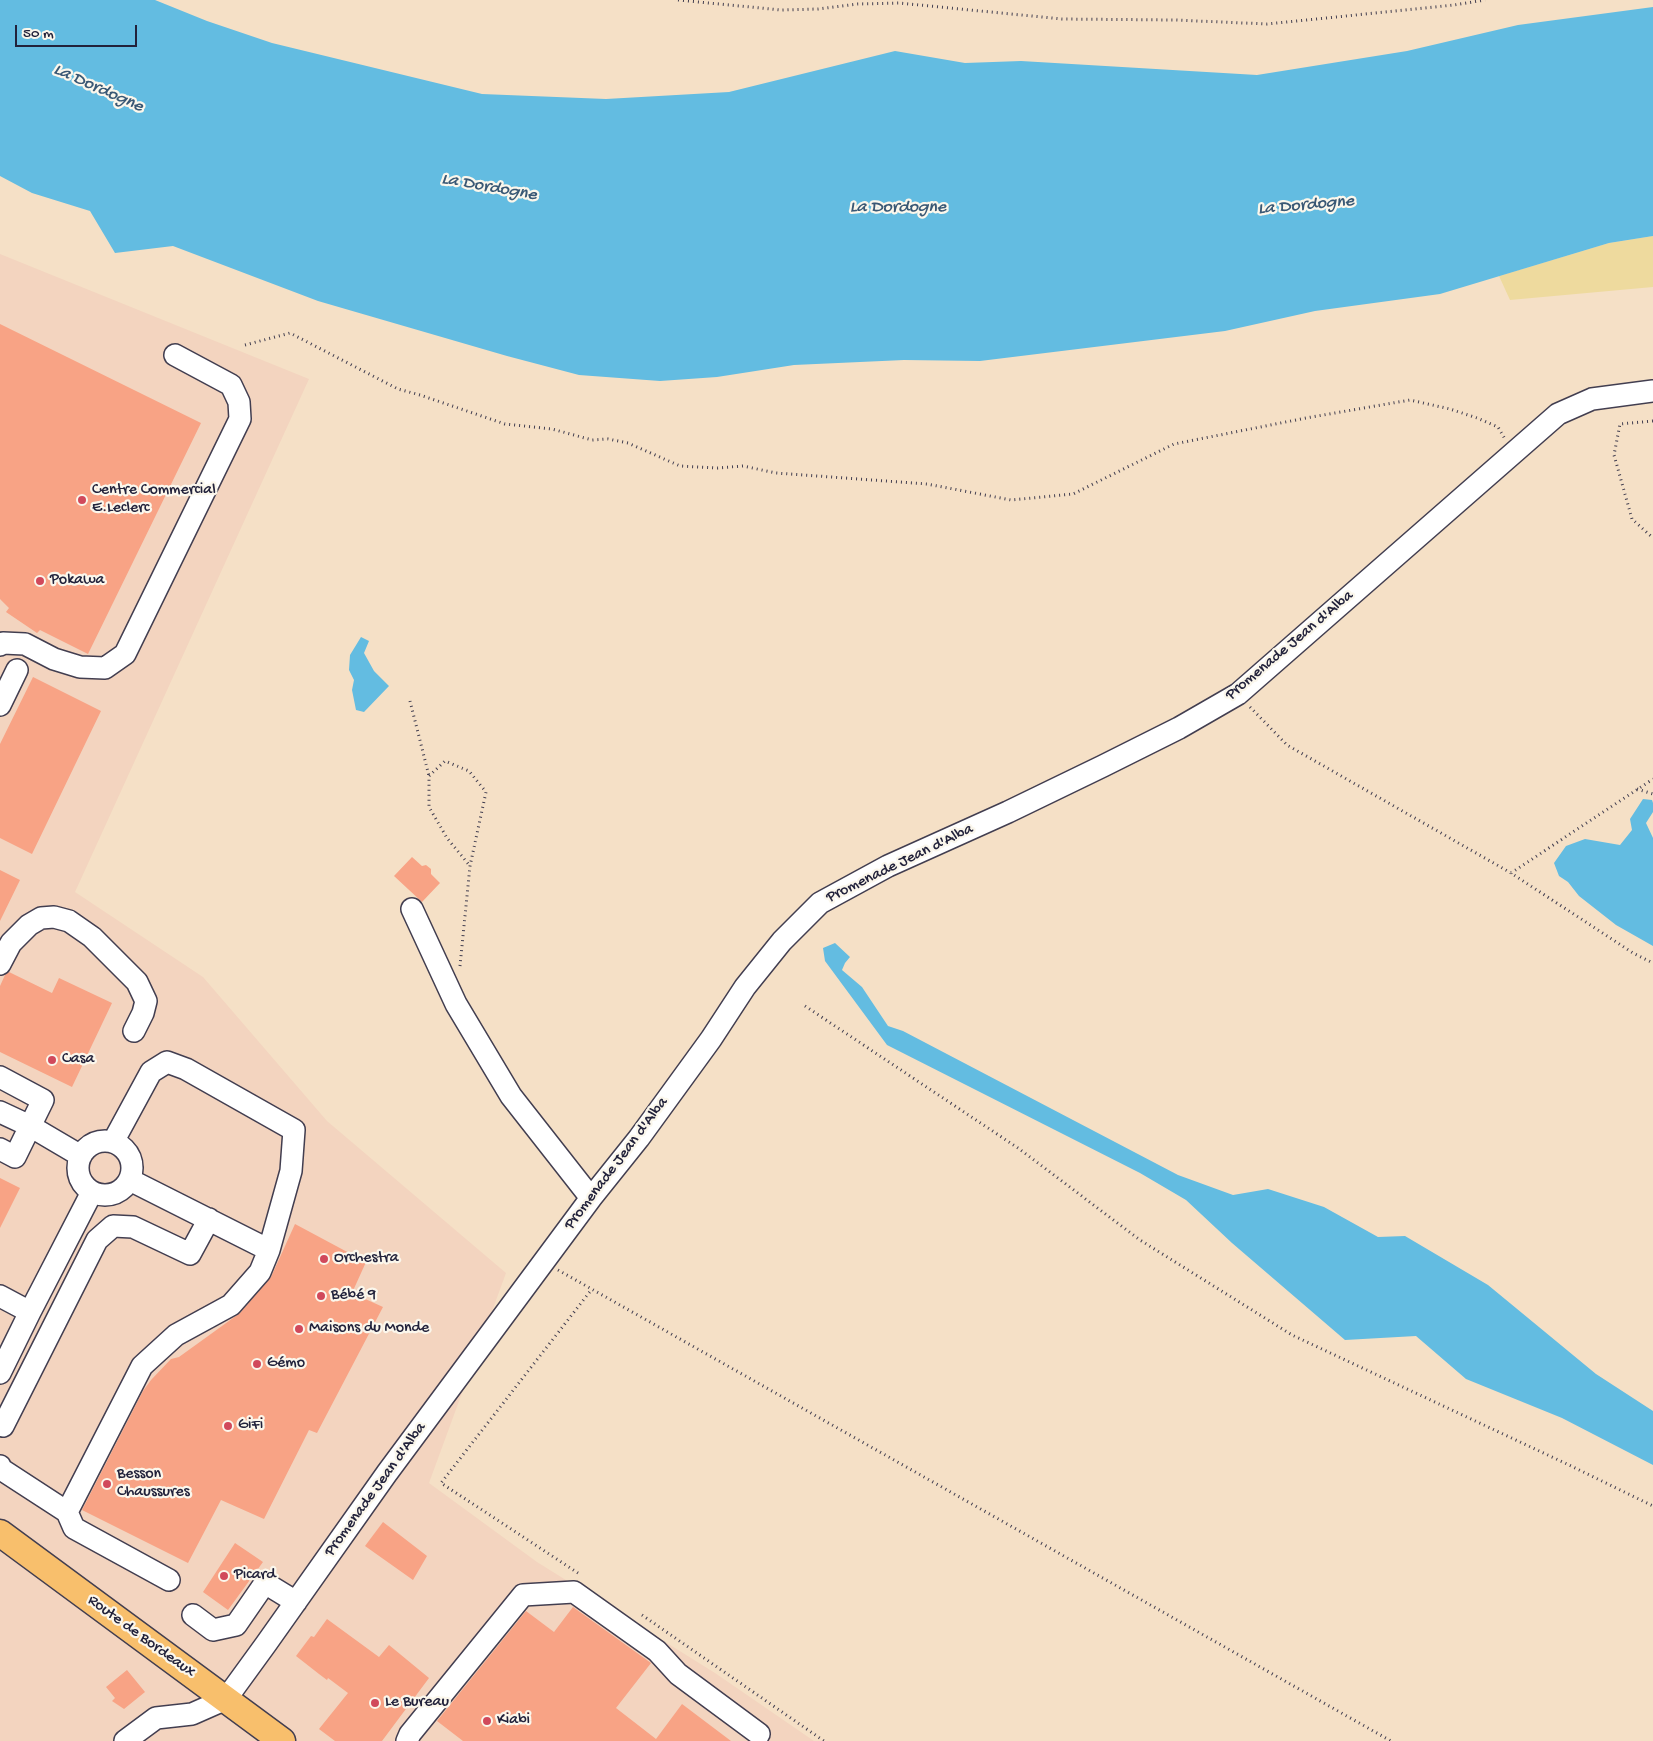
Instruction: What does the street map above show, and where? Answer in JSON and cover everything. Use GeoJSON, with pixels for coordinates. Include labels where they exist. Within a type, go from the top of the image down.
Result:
{"type":"FeatureCollection","features":[{"type":"Feature","properties":{"kind":"main road","name":"Route de Bordeaux"},"geometry":{"type":"LineString","coordinates":[[0,1533],[282,1741]]}},
{"type":"Feature","properties":{"kind":"lane"},"geometry":{"type":"LineString","coordinates":[[0,645],[4,643],[26,644],[54,659],[80,667],[104,668],[125,654],[240,419],[239,402],[231,385],[175,355]]}},
{"type":"Feature","properties":{"kind":"lane","name":"Promenade Jean d'Alba"},"geometry":{"type":"LineString","coordinates":[[226,1699],[387,1473],[591,1198],[639,1138],[711,1039],[745,987],[782,940],[820,903],[888,866],[1008,812],[1179,728],[1238,694],[1512,452],[1558,414],[1592,399],[1653,391]]}},
{"type":"Feature","properties":{"kind":"lane"},"geometry":{"type":"LineString","coordinates":[[1,703],[17,670]]}},
{"type":"Feature","properties":{"kind":"lane"},"geometry":{"type":"LineString","coordinates":[[412,909],[456,1004],[510,1096],[591,1198]]}},
{"type":"Feature","properties":{"kind":"lane"},"geometry":{"type":"LineString","coordinates":[[0,964],[12,943],[28,925],[41,918],[54,917],[69,922],[92,937],[137,982],[146,1001],[143,1013],[134,1031]]}},
{"type":"Feature","properties":{"kind":"lane"},"geometry":{"type":"LineString","coordinates":[[67,1512],[142,1366],[176,1335],[231,1305],[260,1272],[269,1250],[291,1171],[294,1130],[186,1069],[167,1062],[151,1072],[113,1142]]}},
{"type":"Feature","properties":{"kind":"lane"},"geometry":{"type":"LineString","coordinates":[[0,1150],[15,1157],[43,1100],[2,1082]]}},
{"type":"Feature","properties":{"kind":"lane"},"geometry":{"type":"LineString","coordinates":[[0,1112],[30,1126],[81,1156]]}},
{"type":"Feature","properties":{"kind":"lane"},"geometry":{"type":"LineString","coordinates":[[103,1141],[113,1142],[128,1152],[133,1170],[130,1180],[125,1187],[109,1195],[100,1195],[92,1192],[81,1180],[78,1164],[86,1148],[94,1143],[103,1141]]}},
{"type":"Feature","properties":{"kind":"lane"},"geometry":{"type":"LineString","coordinates":[[130,1180],[269,1250]]}},
{"type":"Feature","properties":{"kind":"lane"},"geometry":{"type":"LineString","coordinates":[[0,1373],[92,1192]]}},
{"type":"Feature","properties":{"kind":"lane"},"geometry":{"type":"LineString","coordinates":[[1,1428],[97,1240],[113,1226],[133,1227],[190,1254],[209,1219]]}},
{"type":"Feature","properties":{"kind":"lane"},"geometry":{"type":"LineString","coordinates":[[0,1296],[30,1312]]}},
{"type":"Feature","properties":{"kind":"lane"},"geometry":{"type":"LineString","coordinates":[[0,1466],[1,1469],[67,1512],[74,1528],[169,1580]]}},
{"type":"Feature","properties":{"kind":"lane"},"geometry":{"type":"LineString","coordinates":[[193,1615],[213,1630],[236,1625],[264,1583],[296,1602]]}},
{"type":"Feature","properties":{"kind":"lane"},"geometry":{"type":"LineString","coordinates":[[412,1739],[523,1595],[574,1592],[658,1651],[678,1674],[760,1734]]}},
{"type":"Feature","properties":{"kind":"lane"},"geometry":{"type":"LineString","coordinates":[[125,1741],[156,1718],[192,1714],[226,1699]]}},
{"type":"Feature","properties":{"kind":"path"},"geometry":{"type":"LineString","coordinates":[[678,0],[781,10],[899,3],[1062,19],[1175,20],[1267,24],[1454,5],[1485,0]]}},
{"type":"Feature","properties":{"kind":"path"},"geometry":{"type":"LineString","coordinates":[[244,345],[290,333],[398,390],[420,395],[505,424],[552,430],[592,440],[608,439],[628,443],[680,466],[718,468],[743,466],[776,473],[927,484],[1011,500],[1073,494],[1174,444],[1410,400],[1450,409],[1498,427],[1512,452]]}},
{"type":"Feature","properties":{"kind":"path"},"geometry":{"type":"LineString","coordinates":[[1653,421],[1620,424],[1614,456],[1632,519],[1653,538]]}},
{"type":"Feature","properties":{"kind":"path"},"geometry":{"type":"LineString","coordinates":[[1238,694],[1287,745],[1511,873],[1634,953],[1653,963]]}},
{"type":"Feature","properties":{"kind":"path"},"geometry":{"type":"LineString","coordinates":[[410,701],[429,776],[429,806],[446,838],[470,866]]}},
{"type":"Feature","properties":{"kind":"path"},"geometry":{"type":"LineString","coordinates":[[429,776],[445,761],[469,771],[486,792],[470,866],[456,1004]]}},
{"type":"Feature","properties":{"kind":"path"},"geometry":{"type":"LineString","coordinates":[[1511,873],[1653,779]]}},
{"type":"Feature","properties":{"kind":"path"},"geometry":{"type":"LineString","coordinates":[[1637,788],[1653,794]]}},
{"type":"Feature","properties":{"kind":"path"},"geometry":{"type":"LineString","coordinates":[[805,1006],[1018,1148],[1140,1240],[1292,1335],[1653,1506]]}},
{"type":"Feature","properties":{"kind":"path"},"geometry":{"type":"LineString","coordinates":[[544,1261],[1391,1741]]}},
{"type":"Feature","properties":{"kind":"path"},"geometry":{"type":"LineString","coordinates":[[578,1574],[441,1484],[592,1289]]}},
{"type":"Feature","properties":{"kind":"path"},"geometry":{"type":"LineString","coordinates":[[635,1611],[824,1741]]}},
{"type":"Feature","properties":{"kind":"shaded area"},"geometry":{"type":"Polygon","coordinates":[[[0,254],[309,379],[75,892],[203,977],[327,1121],[506,1273],[429,1483],[537,1562],[715,1673],[814,1741],[0,1741],[0,254]]]}},
{"type":"Feature","properties":{"kind":"sand"},"geometry":{"type":"Polygon","coordinates":[[[1653,236],[1653,287],[1510,300],[1499,276],[1609,243],[1653,236]]]}},
{"type":"Feature","properties":{"kind":"water","name":"La Dordogne"},"geometry":{"type":"Polygon","coordinates":[[[0,0],[155,0],[207,21],[272,43],[482,94],[606,99],[729,92],[895,51],[965,63],[1021,61],[1257,75],[1407,51],[1518,25],[1653,7],[1653,236],[1609,243],[1440,294],[1315,311],[1225,331],[980,361],[904,360],[794,365],[717,377],[660,381],[579,375],[318,301],[173,246],[115,253],[90,211],[32,193],[0,176],[0,0]]]}},
{"type":"Feature","properties":{"kind":"water"},"geometry":{"type":"Polygon","coordinates":[[[361,637],[369,641],[364,653],[374,671],[389,686],[364,712],[356,710],[352,690],[354,680],[349,670],[350,655],[361,637]]]}},
{"type":"Feature","properties":{"kind":"water"},"geometry":{"type":"Polygon","coordinates":[[[1643,799],[1652,800],[1653,803],[1653,812],[1646,823],[1653,838],[1653,946],[1616,925],[1579,896],[1568,882],[1559,876],[1554,863],[1566,846],[1585,839],[1620,845],[1632,830],[1630,819],[1643,799]]]}},
{"type":"Feature","properties":{"kind":"water"},"geometry":{"type":"Polygon","coordinates":[[[835,943],[850,957],[842,970],[862,987],[888,1026],[903,1031],[1178,1175],[1233,1195],[1268,1189],[1324,1207],[1378,1237],[1405,1236],[1488,1285],[1596,1374],[1653,1411],[1653,1465],[1562,1418],[1466,1379],[1416,1336],[1345,1340],[1232,1243],[1186,1200],[1140,1173],[887,1045],[825,961],[823,948],[835,943]]]}},
{"type":"Feature","properties":{"kind":"building","name":"Centre Commercial E.Leclerc"},"geometry":{"type":"Polygon","coordinates":[[[0,324],[201,423],[88,654],[40,630],[37,633],[6,612],[9,608],[0,599],[0,324]]]}},
{"type":"Feature","properties":{"kind":"building"},"geometry":{"type":"Polygon","coordinates":[[[33,677],[101,711],[32,854],[0,838],[0,744],[33,677]]]}},
{"type":"Feature","properties":{"kind":"building"},"geometry":{"type":"Polygon","coordinates":[[[412,857],[422,866],[426,865],[431,869],[431,874],[440,883],[422,902],[394,876],[412,857]]]}},
{"type":"Feature","properties":{"kind":"building"},"geometry":{"type":"Polygon","coordinates":[[[0,870],[20,880],[0,921],[0,870]]]}},
{"type":"Feature","properties":{"kind":"building"},"geometry":{"type":"Polygon","coordinates":[[[9,972],[52,993],[59,978],[112,1003],[72,1087],[0,1052],[0,986],[5,975],[9,972]]]}},
{"type":"Feature","properties":{"kind":"building"},"geometry":{"type":"Polygon","coordinates":[[[0,1178],[20,1188],[0,1228],[0,1178]]]}},
{"type":"Feature","properties":{"kind":"building"},"geometry":{"type":"Polygon","coordinates":[[[295,1224],[366,1262],[352,1293],[383,1307],[317,1433],[309,1430],[264,1519],[221,1500],[188,1563],[82,1510],[143,1391],[151,1380],[171,1359],[179,1357],[240,1313],[271,1277],[295,1224]]]}},
{"type":"Feature","properties":{"kind":"building"},"geometry":{"type":"Polygon","coordinates":[[[383,1522],[427,1556],[413,1580],[365,1546],[383,1522]]]}},
{"type":"Feature","properties":{"kind":"building"},"geometry":{"type":"Polygon","coordinates":[[[235,1543],[263,1562],[228,1610],[203,1592],[235,1543]]]}},
{"type":"Feature","properties":{"kind":"building"},"geometry":{"type":"Polygon","coordinates":[[[573,1607],[651,1663],[616,1708],[656,1739],[682,1704],[731,1741],[463,1741],[437,1721],[526,1611],[554,1632],[573,1607]]]}},
{"type":"Feature","properties":{"kind":"building","name":"Le Bureau"},"geometry":{"type":"Polygon","coordinates":[[[327,1619],[379,1657],[389,1645],[429,1678],[382,1741],[335,1741],[319,1729],[348,1693],[328,1678],[327,1680],[296,1656],[311,1636],[314,1637],[327,1619]]]}},
{"type":"Feature","properties":{"kind":"building"},"geometry":{"type":"Polygon","coordinates":[[[127,1670],[145,1692],[124,1709],[112,1701],[115,1698],[106,1687],[127,1670]]]}},
{"type":"Feature","properties":{"kind":"place","name":"Centre Commercial E.Leclerc"},"geometry":{"type":"Point","coordinates":[82,500]}},
{"type":"Feature","properties":{"kind":"place","name":"Pokawa"},"geometry":{"type":"Point","coordinates":[40,581]}},
{"type":"Feature","properties":{"kind":"place","name":"Casa"},"geometry":{"type":"Point","coordinates":[52,1060]}},
{"type":"Feature","properties":{"kind":"place","name":"Orchestra"},"geometry":{"type":"Point","coordinates":[324,1259]}},
{"type":"Feature","properties":{"kind":"place","name":"Bébé 9"},"geometry":{"type":"Point","coordinates":[321,1296]}},
{"type":"Feature","properties":{"kind":"place","name":"Maisons du Monde"},"geometry":{"type":"Point","coordinates":[299,1329]}},
{"type":"Feature","properties":{"kind":"place","name":"Gémo"},"geometry":{"type":"Point","coordinates":[257,1364]}},
{"type":"Feature","properties":{"kind":"place","name":"GiFi"},"geometry":{"type":"Point","coordinates":[228,1426]}},
{"type":"Feature","properties":{"kind":"place","name":"Besson Chaussures"},"geometry":{"type":"Point","coordinates":[107,1484]}},
{"type":"Feature","properties":{"kind":"place","name":"Picard"},"geometry":{"type":"Point","coordinates":[224,1576]}},
{"type":"Feature","properties":{"kind":"place","name":"Le Bureau"},"geometry":{"type":"Point","coordinates":[375,1703]}},
{"type":"Feature","properties":{"kind":"place","name":"Kiabi"},"geometry":{"type":"Point","coordinates":[487,1721]}}]}
